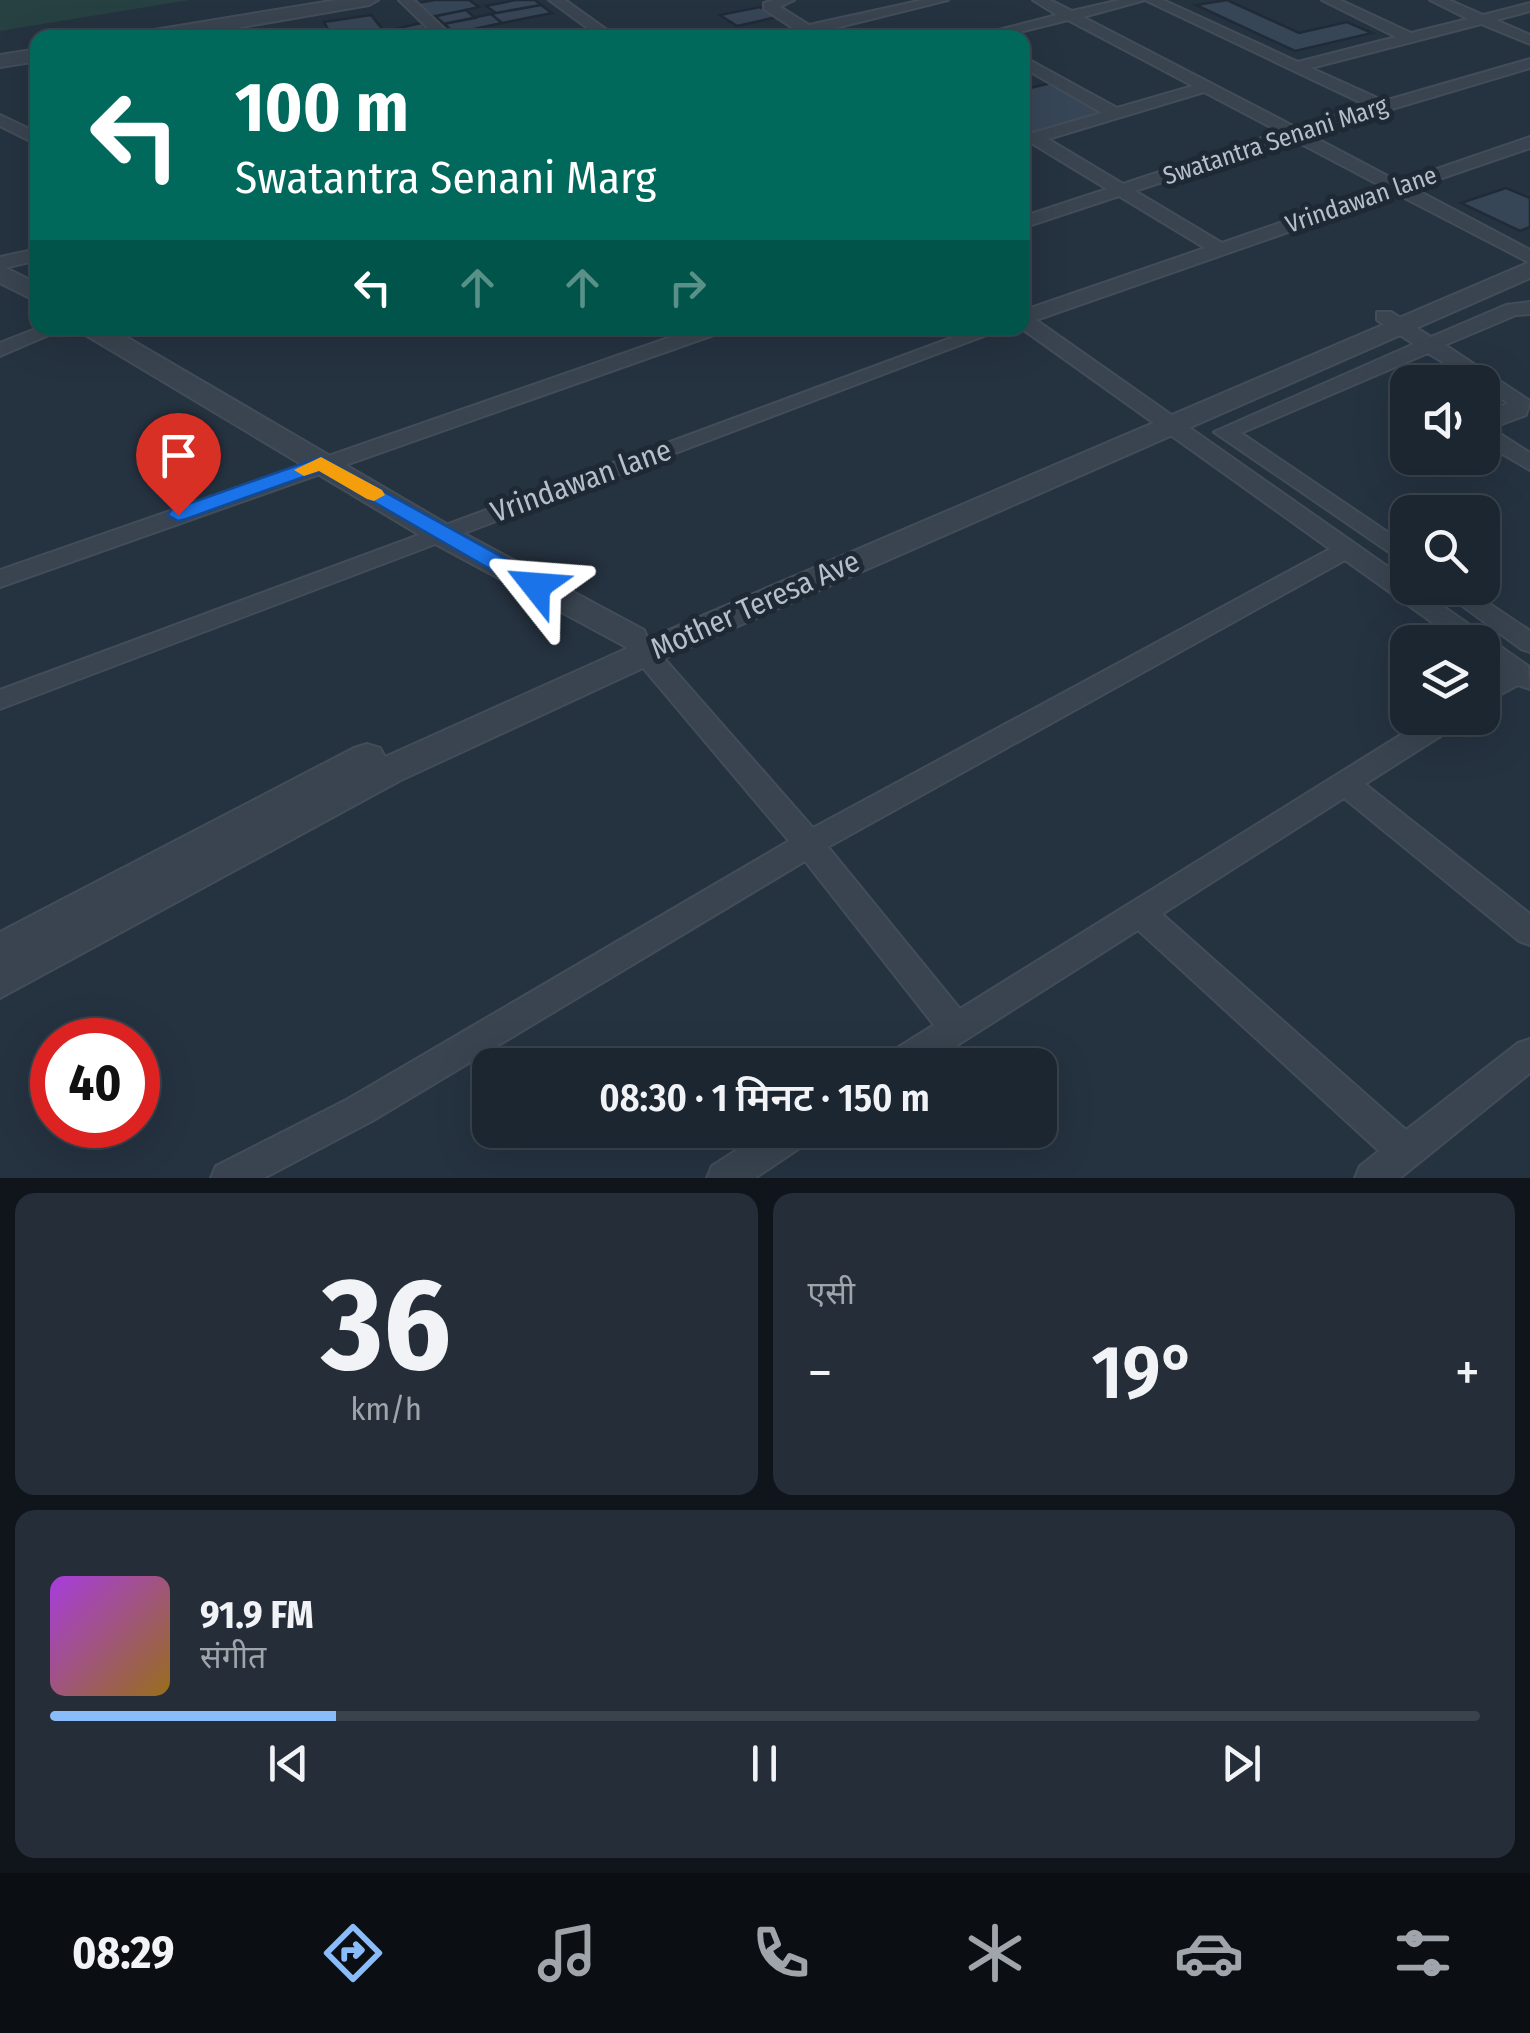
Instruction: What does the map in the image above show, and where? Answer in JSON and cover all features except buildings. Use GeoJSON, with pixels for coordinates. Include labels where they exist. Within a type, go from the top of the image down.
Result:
{"type":"FeatureCollection","features":[{"type":"Feature","properties":{"kind":"street"},"geometry":{"type":"LineString","coordinates":[[190,30],[369,0]]}},
{"type":"Feature","properties":{"kind":"street"},"geometry":{"type":"LineString","coordinates":[[406,0],[438,30]]}},
{"type":"Feature","properties":{"kind":"street"},"geometry":{"type":"LineString","coordinates":[[559,2],[589,0]]}},
{"type":"Feature","properties":{"kind":"street"},"geometry":{"type":"LineString","coordinates":[[788,0],[769,6],[807,30]]}},
{"type":"Feature","properties":{"kind":"street"},"geometry":{"type":"LineString","coordinates":[[828,30],[941,0]]}},
{"type":"Feature","properties":{"kind":"street"},"geometry":{"type":"LineString","coordinates":[[1040,0],[1529,259]]}},
{"type":"Feature","properties":{"kind":"street"},"geometry":{"type":"LineString","coordinates":[[1009,30],[1138,0]]}},
{"type":"Feature","properties":{"kind":"street"},"geometry":{"type":"LineString","coordinates":[[1152,0],[1380,106]]}},
{"type":"Feature","properties":{"kind":"street"},"geometry":{"type":"LineString","coordinates":[[1329,0],[1411,38]]}},
{"type":"Feature","properties":{"kind":"street"},"geometry":{"type":"LineString","coordinates":[[1437,0],[1530,40]]}},
{"type":"Feature","properties":{"kind":"street"},"geometry":{"type":"LineString","coordinates":[[559,2],[599,30]]}},
{"type":"Feature","properties":{"kind":"street"},"geometry":{"type":"LineString","coordinates":[[1297,67],[1530,7]]}},
{"type":"Feature","properties":{"kind":"street"},"geometry":{"type":"LineString","coordinates":[[0,61],[30,56]]}},
{"type":"Feature","properties":{"kind":"street","name":"Swatantra Senani Marg"},"geometry":{"type":"LineString","coordinates":[[1030,220],[1293,133],[1530,63]]}},
{"type":"Feature","properties":{"kind":"street"},"geometry":{"type":"LineString","coordinates":[[1030,65],[1116,114]]}},
{"type":"Feature","properties":{"kind":"street"},"geometry":{"type":"LineString","coordinates":[[1030,85],[1055,79]]}},
{"type":"Feature","properties":{"kind":"street"},"geometry":{"type":"LineString","coordinates":[[1030,140],[1206,87]]}},
{"type":"Feature","properties":{"kind":"street"},"geometry":{"type":"LineString","coordinates":[[1030,141],[1124,190],[1219,249]]}},
{"type":"Feature","properties":{"kind":"street","name":"Vrindawan lane"},"geometry":{"type":"LineString","coordinates":[[1030,315],[1530,142]]}},
{"type":"Feature","properties":{"kind":"street"},"geometry":{"type":"LineString","coordinates":[[0,262],[30,256]]}},
{"type":"Feature","properties":{"kind":"street","name":"Mother Teresa Ave"},"geometry":{"type":"LineString","coordinates":[[0,981],[388,771],[639,645],[1529,259]]}},
{"type":"Feature","properties":{"kind":"street"},"geometry":{"type":"LineString","coordinates":[[0,272],[30,289]]}},
{"type":"Feature","properties":{"kind":"street"},"geometry":{"type":"LineString","coordinates":[[1390,546],[1225,432],[1513,310],[1530,308]]}},
{"type":"Feature","properties":{"kind":"street"},"geometry":{"type":"LineString","coordinates":[[1393,320],[1465,365]]}},
{"type":"Feature","properties":{"kind":"street"},"geometry":{"type":"LineString","coordinates":[[1030,324],[1453,625]]}},
{"type":"Feature","properties":{"kind":"street"},"geometry":{"type":"LineString","coordinates":[[0,350],[38,335]]}},
{"type":"Feature","properties":{"kind":"street"},"geometry":{"type":"LineString","coordinates":[[105,335],[321,464],[639,645],[808,844],[956,1028]]}},
{"type":"Feature","properties":{"kind":"street"},"geometry":{"type":"LineString","coordinates":[[0,579],[695,335]]}},
{"type":"Feature","properties":{"kind":"street","name":"Vrindawan lane"},"geometry":{"type":"LineString","coordinates":[[0,700],[977,335]]}},
{"type":"Feature","properties":{"kind":"street"},"geometry":{"type":"LineString","coordinates":[[1500,388],[1519,401],[1518,410],[1500,417]]}},
{"type":"Feature","properties":{"kind":"street"},"geometry":{"type":"LineString","coordinates":[[1500,444],[1530,463]]}},
{"type":"Feature","properties":{"kind":"street"},"geometry":{"type":"LineString","coordinates":[[229,1178],[360,1110],[808,844],[1346,550]]}},
{"type":"Feature","properties":{"kind":"street"},"geometry":{"type":"LineString","coordinates":[[1475,605],[1530,642]]}},
{"type":"Feature","properties":{"kind":"street"},"geometry":{"type":"LineString","coordinates":[[0,951],[374,753],[639,645]]}},
{"type":"Feature","properties":{"kind":"street"},"geometry":{"type":"LineString","coordinates":[[1500,659],[1524,676],[1500,687]]}},
{"type":"Feature","properties":{"kind":"street"},"geometry":{"type":"LineString","coordinates":[[925,1048],[1422,735]]}},
{"type":"Feature","properties":{"kind":"street"},"geometry":{"type":"LineString","coordinates":[[1346,784],[1530,932]]}},
{"type":"Feature","properties":{"kind":"street"},"geometry":{"type":"LineString","coordinates":[[1138,911],[1405,1152]]}},
{"type":"Feature","properties":{"kind":"street"},"geometry":{"type":"LineString","coordinates":[[1372,1178],[1530,1053]]}},
{"type":"Feature","properties":{"kind":"street"},"geometry":{"type":"LineString","coordinates":[[739,1175],[774,1148]]}},
{"type":"Feature","properties":{"kind":"green space"},"geometry":{"type":"Polygon","coordinates":[[[0,0],[190,0],[0,31],[0,0]]]}},
{"type":"Feature","properties":{"kind":"slow traffic"},"geometry":{"type":"LineString","coordinates":[[304,470],[321,464],[374,495]]}},
{"type":"Feature","properties":{"kind":"route"},"geometry":{"type":"LineString","coordinates":[[178,515],[321,464],[536,586]]}}]}
